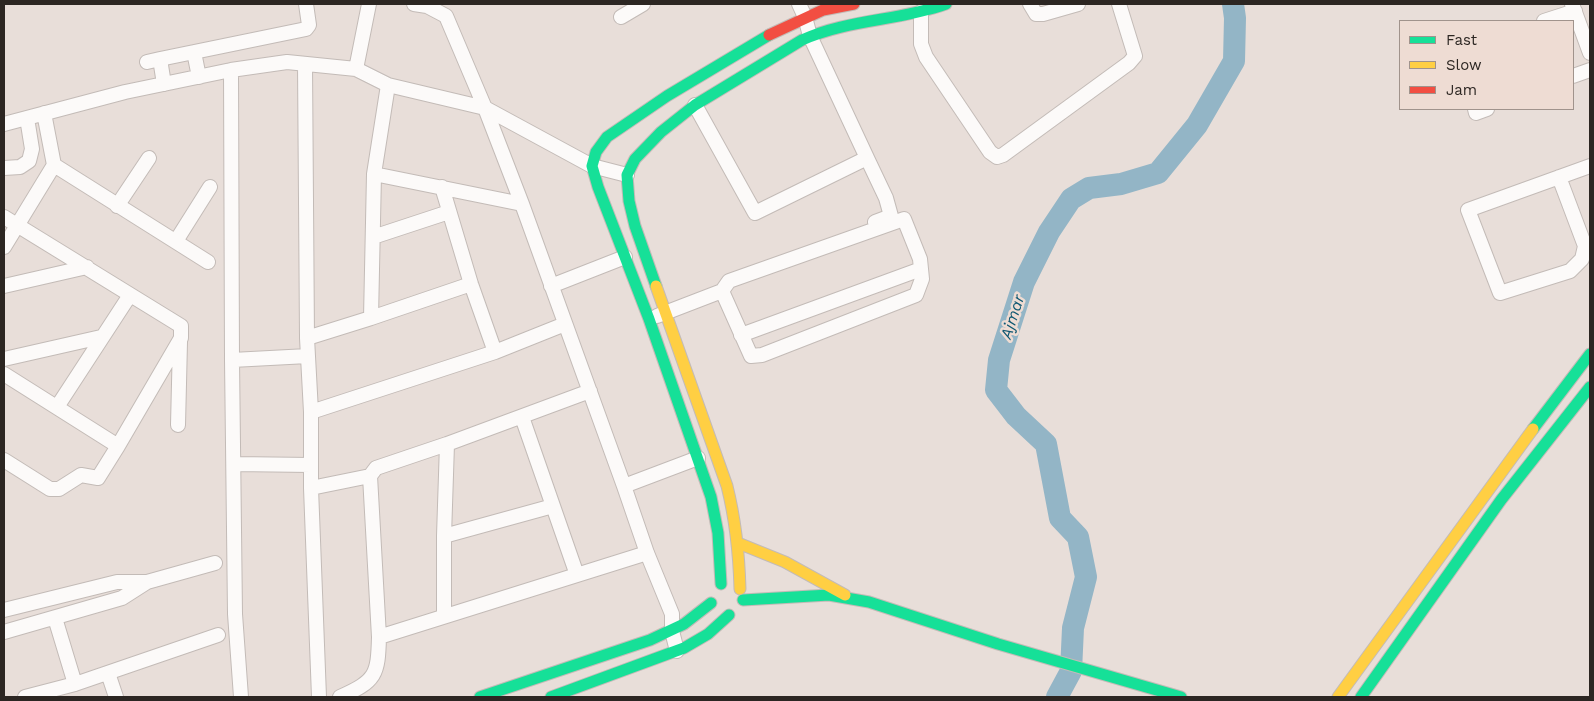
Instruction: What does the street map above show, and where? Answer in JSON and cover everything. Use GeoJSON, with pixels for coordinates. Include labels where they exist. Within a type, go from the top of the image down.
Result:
{"type":"FeatureCollection","features":[{"type":"Feature","properties":{"kind":"street"},"geometry":{"type":"LineString","coordinates":[[164,84],[154,60],[306,29],[310,20],[306,4]]}},
{"type":"Feature","properties":{"kind":"street"},"geometry":{"type":"LineString","coordinates":[[356,69],[370,4]]}},
{"type":"Feature","properties":{"kind":"street"},"geometry":{"type":"LineString","coordinates":[[414,4],[445,10],[485,108],[590,391],[646,553],[672,614],[672,631],[677,651]]}},
{"type":"Feature","properties":{"kind":"street"},"geometry":{"type":"LineString","coordinates":[[621,17],[643,4]]}},
{"type":"Feature","properties":{"kind":"street"},"geometry":{"type":"LineString","coordinates":[[757,265],[891,216],[886,198],[810,36],[799,4]]}},
{"type":"Feature","properties":{"kind":"street"},"geometry":{"type":"LineString","coordinates":[[721,584],[716,524],[711,497],[649,319],[598,187],[592,166],[596,152],[607,136],[709,70],[770,34],[805,17],[823,10],[854,4]]}},
{"type":"Feature","properties":{"kind":"street"},"geometry":{"type":"LineString","coordinates":[[551,697],[692,644],[706,636],[729,615],[738,610],[741,595],[735,520],[724,478],[634,226],[629,201],[627,175],[636,159],[661,132],[695,105],[810,36],[835,28],[900,14],[921,12],[946,4]]}},
{"type":"Feature","properties":{"kind":"street"},"geometry":{"type":"LineString","coordinates":[[1030,4],[1036,14],[1043,14],[1078,4]]}},
{"type":"Feature","properties":{"kind":"street"},"geometry":{"type":"LineString","coordinates":[[921,12],[921,44],[926,56],[990,152],[997,157],[1003,155],[1129,63],[1135,56],[1119,4]]}},
{"type":"Feature","properties":{"kind":"street"},"geometry":{"type":"LineString","coordinates":[[1549,20],[1579,14],[1590,49]]}},
{"type":"Feature","properties":{"kind":"street"},"geometry":{"type":"LineString","coordinates":[[194,52],[199,77]]}},
{"type":"Feature","properties":{"kind":"street"},"geometry":{"type":"LineString","coordinates":[[4,124],[125,92],[231,70],[288,62],[356,69],[388,85],[485,108],[592,166],[627,175]]}},
{"type":"Feature","properties":{"kind":"street"},"geometry":{"type":"LineString","coordinates":[[305,64],[307,338],[311,412],[311,488],[319,697]]}},
{"type":"Feature","properties":{"kind":"street"},"geometry":{"type":"LineString","coordinates":[[231,70],[235,614],[241,697]]}},
{"type":"Feature","properties":{"kind":"street"},"geometry":{"type":"LineString","coordinates":[[1574,76],[1590,70]]}},
{"type":"Feature","properties":{"kind":"street"},"geometry":{"type":"LineString","coordinates":[[371,318],[374,174],[388,85]]}},
{"type":"Feature","properties":{"kind":"street"},"geometry":{"type":"LineString","coordinates":[[695,105],[755,213],[867,158]]}},
{"type":"Feature","properties":{"kind":"street"},"geometry":{"type":"LineString","coordinates":[[4,247],[54,165],[44,113]]}},
{"type":"Feature","properties":{"kind":"street"},"geometry":{"type":"LineString","coordinates":[[4,168],[20,167],[29,161],[32,149],[27,118]]}},
{"type":"Feature","properties":{"kind":"street"},"geometry":{"type":"LineString","coordinates":[[118,206],[149,158]]}},
{"type":"Feature","properties":{"kind":"street"},"geometry":{"type":"LineString","coordinates":[[54,165],[208,262]]}},
{"type":"Feature","properties":{"kind":"street"},"geometry":{"type":"LineString","coordinates":[[1559,177],[1585,246],[1582,260],[1570,271],[1500,292],[1468,210],[1559,177],[1590,166]]}},
{"type":"Feature","properties":{"kind":"street"},"geometry":{"type":"LineString","coordinates":[[374,174],[522,204]]}},
{"type":"Feature","properties":{"kind":"street"},"geometry":{"type":"LineString","coordinates":[[442,187],[471,284],[495,352]]}},
{"type":"Feature","properties":{"kind":"street"},"geometry":{"type":"LineString","coordinates":[[176,241],[210,188]]}},
{"type":"Feature","properties":{"kind":"street"},"geometry":{"type":"LineString","coordinates":[[373,237],[449,212]]}},
{"type":"Feature","properties":{"kind":"street"},"geometry":{"type":"LineString","coordinates":[[4,217],[181,326],[178,425]]}},
{"type":"Feature","properties":{"kind":"street"},"geometry":{"type":"LineString","coordinates":[[649,319],[722,291],[729,281],[904,219],[920,260],[922,280],[916,295],[762,355],[751,356],[722,291]]}},
{"type":"Feature","properties":{"kind":"street"},"geometry":{"type":"LineString","coordinates":[[551,286],[625,257]]}},
{"type":"Feature","properties":{"kind":"street"},"geometry":{"type":"LineString","coordinates":[[4,286],[87,267]]}},
{"type":"Feature","properties":{"kind":"street"},"geometry":{"type":"LineString","coordinates":[[742,335],[921,269]]}},
{"type":"Feature","properties":{"kind":"street"},"geometry":{"type":"LineString","coordinates":[[307,338],[471,284]]}},
{"type":"Feature","properties":{"kind":"street"},"geometry":{"type":"LineString","coordinates":[[58,407],[101,337],[130,295]]}},
{"type":"Feature","properties":{"kind":"street"},"geometry":{"type":"LineString","coordinates":[[311,412],[495,352],[565,324]]}},
{"type":"Feature","properties":{"kind":"street"},"geometry":{"type":"LineString","coordinates":[[4,359],[101,337]]}},
{"type":"Feature","properties":{"kind":"street"},"geometry":{"type":"LineString","coordinates":[[4,460],[50,489],[59,489],[81,475],[98,478],[180,338]]}},
{"type":"Feature","properties":{"kind":"street"},"geometry":{"type":"LineString","coordinates":[[1338,697],[1550,405],[1590,354]]}},
{"type":"Feature","properties":{"kind":"street"},"geometry":{"type":"LineString","coordinates":[[232,360],[308,356]]}},
{"type":"Feature","properties":{"kind":"street"},"geometry":{"type":"LineString","coordinates":[[4,374],[118,446]]}},
{"type":"Feature","properties":{"kind":"street"},"geometry":{"type":"LineString","coordinates":[[1361,697],[1476,536],[1590,386]]}},
{"type":"Feature","properties":{"kind":"street"},"geometry":{"type":"LineString","coordinates":[[340,697],[355,690],[374,674],[378,664],[379,637],[370,476],[376,468],[590,391]]}},
{"type":"Feature","properties":{"kind":"street"},"geometry":{"type":"LineString","coordinates":[[522,417],[577,574]]}},
{"type":"Feature","properties":{"kind":"street"},"geometry":{"type":"LineString","coordinates":[[444,616],[447,444]]}},
{"type":"Feature","properties":{"kind":"street"},"geometry":{"type":"LineString","coordinates":[[624,486],[698,458]]}},
{"type":"Feature","properties":{"kind":"street"},"geometry":{"type":"LineString","coordinates":[[234,464],[311,465]]}},
{"type":"Feature","properties":{"kind":"street"},"geometry":{"type":"LineString","coordinates":[[311,488],[370,476]]}},
{"type":"Feature","properties":{"kind":"street"},"geometry":{"type":"LineString","coordinates":[[444,536],[553,506]]}},
{"type":"Feature","properties":{"kind":"street"},"geometry":{"type":"LineString","coordinates":[[738,543],[785,562],[850,599]]}},
{"type":"Feature","properties":{"kind":"street"},"geometry":{"type":"LineString","coordinates":[[379,637],[646,553]]}},
{"type":"Feature","properties":{"kind":"street"},"geometry":{"type":"LineString","coordinates":[[4,610],[117,582],[147,582],[215,563]]}},
{"type":"Feature","properties":{"kind":"street"},"geometry":{"type":"LineString","coordinates":[[4,632],[122,598],[147,582]]}},
{"type":"Feature","properties":{"kind":"street"},"geometry":{"type":"LineString","coordinates":[[729,615],[718,613],[714,609],[711,602],[713,590],[721,584],[731,583],[741,595]]}},
{"type":"Feature","properties":{"kind":"street"},"geometry":{"type":"LineString","coordinates":[[741,595],[829,595],[869,602],[998,644],[1181,697]]}},
{"type":"Feature","properties":{"kind":"street"},"geometry":{"type":"LineString","coordinates":[[480,697],[620,651],[672,631],[685,624],[711,602]]}},
{"type":"Feature","properties":{"kind":"street"},"geometry":{"type":"LineString","coordinates":[[672,614],[685,624],[692,644]]}},
{"type":"Feature","properties":{"kind":"street"},"geometry":{"type":"LineString","coordinates":[[55,618],[75,684]]}},
{"type":"Feature","properties":{"kind":"street"},"geometry":{"type":"LineString","coordinates":[[25,697],[53,694],[75,684],[218,635]]}},
{"type":"Feature","properties":{"kind":"street"},"geometry":{"type":"LineString","coordinates":[[108,673],[116,697]]}},
{"type":"Feature","properties":{"kind":"waterway","name":"Ajmar"},"geometry":{"type":"LineString","coordinates":[[1057,697],[1071,671],[1073,628],[1086,577],[1078,537],[1060,518],[1046,444],[1016,416],[996,390],[999,360],[1024,282],[1049,232],[1071,199],[1089,188],[1121,184],[1158,173],[1197,125],[1234,61],[1235,18],[1233,4]]}},
{"type":"Feature","properties":{"kind":"traffic: fast"},"geometry":{"type":"LineString","coordinates":[[656,286],[635,226],[629,201],[627,175],[635,159],[661,132],[695,105],[802,40],[837,28],[910,14],[946,4]]}},
{"type":"Feature","properties":{"kind":"traffic: fast"},"geometry":{"type":"LineString","coordinates":[[721,584],[718,533],[711,497],[649,319],[598,187],[592,166],[596,152],[607,137],[667,96],[769,35]]}},
{"type":"Feature","properties":{"kind":"traffic: fast"},"geometry":{"type":"LineString","coordinates":[[1533,429],[1590,354]]}},
{"type":"Feature","properties":{"kind":"traffic: fast"},"geometry":{"type":"LineString","coordinates":[[1361,697],[1501,500],[1590,387]]}},
{"type":"Feature","properties":{"kind":"traffic: fast"},"geometry":{"type":"LineString","coordinates":[[743,600],[829,595],[869,602],[998,644],[1181,697]]}},
{"type":"Feature","properties":{"kind":"traffic: fast"},"geometry":{"type":"LineString","coordinates":[[480,697],[650,640],[684,624],[711,603]]}},
{"type":"Feature","properties":{"kind":"traffic: fast"},"geometry":{"type":"LineString","coordinates":[[551,697],[684,648],[708,634],[729,615]]}},
{"type":"Feature","properties":{"kind":"traffic: slow"},"geometry":{"type":"LineString","coordinates":[[656,286],[727,486],[733,512],[740,589]]}},
{"type":"Feature","properties":{"kind":"traffic: slow"},"geometry":{"type":"LineString","coordinates":[[1338,697],[1533,429]]}},
{"type":"Feature","properties":{"kind":"traffic: slow"},"geometry":{"type":"LineString","coordinates":[[738,543],[785,562],[845,595]]}},
{"type":"Feature","properties":{"kind":"traffic: jam"},"geometry":{"type":"LineString","coordinates":[[769,35],[823,10],[854,4]]}}]}
